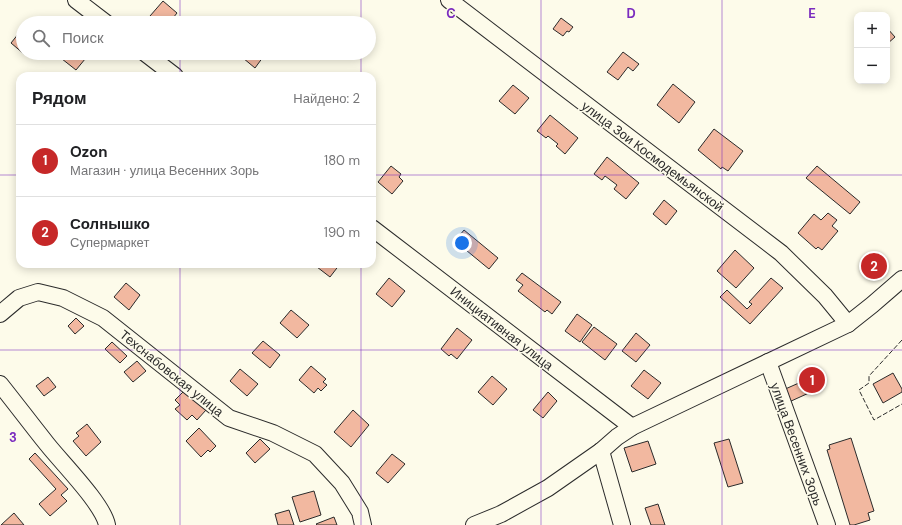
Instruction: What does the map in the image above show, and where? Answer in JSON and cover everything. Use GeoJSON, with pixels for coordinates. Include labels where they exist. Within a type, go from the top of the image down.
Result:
{"type":"FeatureCollection","features":[{"type":"Feature","properties":{"kind":"street"},"geometry":{"type":"LineString","coordinates":[[76,0],[97,16]]}},
{"type":"Feature","properties":{"kind":"street","name":"улица Зои Космодемьянской"},"geometry":{"type":"LineString","coordinates":[[449,0],[781,253],[825,296],[848,324]]}},
{"type":"Feature","properties":{"kind":"street"},"geometry":{"type":"LineString","coordinates":[[154,60],[170,72]]}},
{"type":"Feature","properties":{"kind":"street","name":"Инициативная улица"},"geometry":{"type":"LineString","coordinates":[[376,231],[632,428]]}},
{"type":"Feature","properties":{"kind":"street"},"geometry":{"type":"LineString","coordinates":[[474,525],[501,514],[548,488],[601,451],[617,437],[632,428],[848,324],[902,279]]}},
{"type":"Feature","properties":{"kind":"street","name":"Техснабовская улица"},"geometry":{"type":"LineString","coordinates":[[0,314],[19,298],[38,292],[63,298],[103,318],[229,418],[273,433],[315,454],[342,483],[360,512],[363,525]]}},
{"type":"Feature","properties":{"kind":"street","name":"улица Весенних Зорь"},"geometry":{"type":"LineString","coordinates":[[768,362],[827,525]]}},
{"type":"Feature","properties":{"kind":"street"},"geometry":{"type":"LineString","coordinates":[[0,384],[98,506],[107,525]]}},
{"type":"Feature","properties":{"kind":"street"},"geometry":{"type":"LineString","coordinates":[[601,451],[622,525]]}},
{"type":"Feature","properties":{"kind":"building"},"geometry":{"type":"Polygon","coordinates":[[[163,1],[177,13],[175,16],[150,16],[163,1]]]}},
{"type":"Feature","properties":{"kind":"building"},"geometry":{"type":"Polygon","coordinates":[[[561,18],[573,27],[563,36],[553,29],[561,18]]]}},
{"type":"Feature","properties":{"kind":"building"},"geometry":{"type":"Polygon","coordinates":[[[890,31],[895,37],[890,41],[890,31]]]}},
{"type":"Feature","properties":{"kind":"building"},"geometry":{"type":"Polygon","coordinates":[[[16,37],[16,47],[11,43],[16,37]]]}},
{"type":"Feature","properties":{"kind":"building"},"geometry":{"type":"Polygon","coordinates":[[[623,52],[639,64],[633,71],[628,67],[618,80],[607,72],[623,52]]]}},
{"type":"Feature","properties":{"kind":"building"},"geometry":{"type":"Polygon","coordinates":[[[63,60],[84,60],[76,70],[63,60]]]}},
{"type":"Feature","properties":{"kind":"building"},"geometry":{"type":"Polygon","coordinates":[[[245,60],[261,60],[255,68],[245,60]]]}},
{"type":"Feature","properties":{"kind":"building"},"geometry":{"type":"Polygon","coordinates":[[[673,84],[695,102],[679,123],[657,105],[673,84]]]}},
{"type":"Feature","properties":{"kind":"building"},"geometry":{"type":"Polygon","coordinates":[[[513,85],[529,98],[515,114],[499,101],[513,85]]]}},
{"type":"Feature","properties":{"kind":"building"},"geometry":{"type":"Polygon","coordinates":[[[550,115],[578,138],[565,154],[556,146],[558,144],[548,136],[546,138],[537,131],[550,115]]]}},
{"type":"Feature","properties":{"kind":"building"},"geometry":{"type":"Polygon","coordinates":[[[714,129],[743,151],[728,171],[722,167],[721,169],[698,150],[714,129]]]}},
{"type":"Feature","properties":{"kind":"building"},"geometry":{"type":"Polygon","coordinates":[[[607,157],[639,183],[626,199],[614,189],[617,185],[605,176],[602,180],[594,174],[607,157]]]}},
{"type":"Feature","properties":{"kind":"building"},"geometry":{"type":"Polygon","coordinates":[[[391,166],[401,174],[399,177],[403,181],[392,194],[378,182],[391,166]]]}},
{"type":"Feature","properties":{"kind":"building"},"geometry":{"type":"Polygon","coordinates":[[[817,166],[860,202],[850,214],[806,178],[817,166]]]}},
{"type":"Feature","properties":{"kind":"building"},"geometry":{"type":"Polygon","coordinates":[[[664,200],[677,211],[666,225],[653,214],[664,200]]]}},
{"type":"Feature","properties":{"kind":"building"},"geometry":{"type":"Polygon","coordinates":[[[828,213],[837,220],[832,226],[838,231],[822,250],[818,247],[816,249],[798,233],[814,214],[821,220],[828,213]]]}},
{"type":"Feature","properties":{"kind":"building"},"geometry":{"type":"Polygon","coordinates":[[[464,230],[498,258],[489,269],[455,241],[464,230]]]}},
{"type":"Feature","properties":{"kind":"building"},"geometry":{"type":"Polygon","coordinates":[[[735,250],[754,268],[736,288],[717,271],[735,250]]]}},
{"type":"Feature","properties":{"kind":"building"},"geometry":{"type":"Polygon","coordinates":[[[318,268],[337,268],[330,277],[318,268]]]}},
{"type":"Feature","properties":{"kind":"building"},"geometry":{"type":"Polygon","coordinates":[[[522,273],[561,302],[552,314],[547,310],[545,312],[518,291],[523,285],[516,280],[522,273]]]}},
{"type":"Feature","properties":{"kind":"building"},"geometry":{"type":"Polygon","coordinates":[[[389,278],[405,291],[392,307],[376,294],[389,278]]]}},
{"type":"Feature","properties":{"kind":"building"},"geometry":{"type":"Polygon","coordinates":[[[771,278],[783,288],[750,324],[720,297],[727,290],[747,309],[752,304],[749,302],[771,278]]]}},
{"type":"Feature","properties":{"kind":"building"},"geometry":{"type":"Polygon","coordinates":[[[126,283],[140,295],[129,310],[114,297],[126,283]]]}},
{"type":"Feature","properties":{"kind":"building"},"geometry":{"type":"Polygon","coordinates":[[[291,310],[309,325],[297,338],[280,323],[291,310]]]}},
{"type":"Feature","properties":{"kind":"building"},"geometry":{"type":"Polygon","coordinates":[[[577,314],[592,325],[580,342],[565,331],[577,314]]]}},
{"type":"Feature","properties":{"kind":"building"},"geometry":{"type":"Polygon","coordinates":[[[76,318],[84,326],[75,334],[68,326],[76,318]]]}},
{"type":"Feature","properties":{"kind":"building"},"geometry":{"type":"Polygon","coordinates":[[[594,327],[617,344],[605,360],[582,342],[594,327]]]}},
{"type":"Feature","properties":{"kind":"building"},"geometry":{"type":"Polygon","coordinates":[[[457,328],[472,340],[457,359],[451,354],[449,356],[441,349],[457,328]]]}},
{"type":"Feature","properties":{"kind":"building"},"geometry":{"type":"Polygon","coordinates":[[[636,333],[650,345],[636,362],[622,351],[636,333]]]}},
{"type":"Feature","properties":{"kind":"building"},"geometry":{"type":"Polygon","coordinates":[[[263,341],[280,355],[270,368],[252,353],[263,341]]]}},
{"type":"Feature","properties":{"kind":"building"},"geometry":{"type":"Polygon","coordinates":[[[112,342],[127,356],[120,363],[105,349],[112,342]]]}},
{"type":"Feature","properties":{"kind":"building"},"geometry":{"type":"Polygon","coordinates":[[[137,361],[146,371],[133,382],[124,372],[137,361]]]}},
{"type":"Feature","properties":{"kind":"building"},"geometry":{"type":"Polygon","coordinates":[[[311,366],[326,379],[323,382],[327,385],[321,391],[318,388],[314,393],[299,380],[311,366]]]}},
{"type":"Feature","properties":{"kind":"building"},"geometry":{"type":"Polygon","coordinates":[[[240,369],[258,384],[247,396],[230,381],[240,369]]]}},
{"type":"Feature","properties":{"kind":"building"},"geometry":{"type":"Polygon","coordinates":[[[644,370],[661,383],[648,399],[631,386],[644,370]]]}},
{"type":"Feature","properties":{"kind":"building"},"geometry":{"type":"Polygon","coordinates":[[[893,373],[902,389],[902,392],[883,403],[873,384],[893,373]]]}},
{"type":"Feature","properties":{"kind":"building"},"geometry":{"type":"Polygon","coordinates":[[[817,375],[822,387],[789,402],[783,390],[817,375]]]}},
{"type":"Feature","properties":{"kind":"building"},"geometry":{"type":"Polygon","coordinates":[[[492,376],[507,389],[493,405],[478,392],[492,376]]]}},
{"type":"Feature","properties":{"kind":"building"},"geometry":{"type":"Polygon","coordinates":[[[48,377],[56,387],[44,396],[36,386],[48,377]]]}},
{"type":"Feature","properties":{"kind":"building"},"geometry":{"type":"Polygon","coordinates":[[[185,390],[206,410],[197,420],[192,415],[187,420],[175,409],[180,405],[175,400],[185,390]]]}},
{"type":"Feature","properties":{"kind":"building"},"geometry":{"type":"Polygon","coordinates":[[[548,392],[557,401],[543,418],[533,410],[548,392]]]}},
{"type":"Feature","properties":{"kind":"building"},"geometry":{"type":"Polygon","coordinates":[[[353,410],[369,425],[351,447],[334,432],[353,410]]]}},
{"type":"Feature","properties":{"kind":"building"},"geometry":{"type":"Polygon","coordinates":[[[87,424],[101,442],[86,456],[73,441],[79,436],[76,433],[87,424]]]}},
{"type":"Feature","properties":{"kind":"building"},"geometry":{"type":"Polygon","coordinates":[[[199,428],[216,446],[210,452],[208,450],[201,457],[186,441],[199,428]]]}},
{"type":"Feature","properties":{"kind":"building"},"geometry":{"type":"Polygon","coordinates":[[[851,438],[874,511],[868,513],[870,520],[854,525],[850,525],[827,450],[830,449],[829,445],[851,438]]]}},
{"type":"Feature","properties":{"kind":"building"},"geometry":{"type":"Polygon","coordinates":[[[260,439],[270,449],[255,463],[246,453],[260,439]]]}},
{"type":"Feature","properties":{"kind":"building"},"geometry":{"type":"Polygon","coordinates":[[[729,439],[743,483],[728,487],[714,443],[729,439]]]}},
{"type":"Feature","properties":{"kind":"building"},"geometry":{"type":"Polygon","coordinates":[[[648,441],[656,464],[632,472],[624,448],[648,441]]]}},
{"type":"Feature","properties":{"kind":"building"},"geometry":{"type":"Polygon","coordinates":[[[35,453],[68,489],[61,495],[67,501],[50,516],[39,504],[56,489],[29,459],[35,453]]]}},
{"type":"Feature","properties":{"kind":"building"},"geometry":{"type":"Polygon","coordinates":[[[392,454],[405,464],[388,483],[376,473],[392,454]]]}},
{"type":"Feature","properties":{"kind":"building"},"geometry":{"type":"Polygon","coordinates":[[[314,491],[321,515],[300,522],[292,497],[314,491]]]}},
{"type":"Feature","properties":{"kind":"building"},"geometry":{"type":"Polygon","coordinates":[[[658,504],[665,525],[651,525],[645,508],[658,504]]]}},
{"type":"Feature","properties":{"kind":"building"},"geometry":{"type":"Polygon","coordinates":[[[289,510],[294,525],[278,525],[275,514],[289,510]]]}},
{"type":"Feature","properties":{"kind":"building"},"geometry":{"type":"Polygon","coordinates":[[[14,513],[24,525],[1,525],[14,513]]]}},
{"type":"Feature","properties":{"kind":"building"},"geometry":{"type":"Polygon","coordinates":[[[334,517],[337,525],[316,524],[334,517]]]}},
{"type":"Feature","properties":{"kind":"fence"},"geometry":{"type":"LineString","coordinates":[[902,340],[869,376],[869,383],[859,390],[874,420],[902,404]]}},
{"type":"Feature","properties":{"kind":"place","name":"Солнышко"},"geometry":{"type":"Point","coordinates":[874,266]}},
{"type":"Feature","properties":{"kind":"place","name":"Ozon"},"geometry":{"type":"Point","coordinates":[812,380]}}]}
